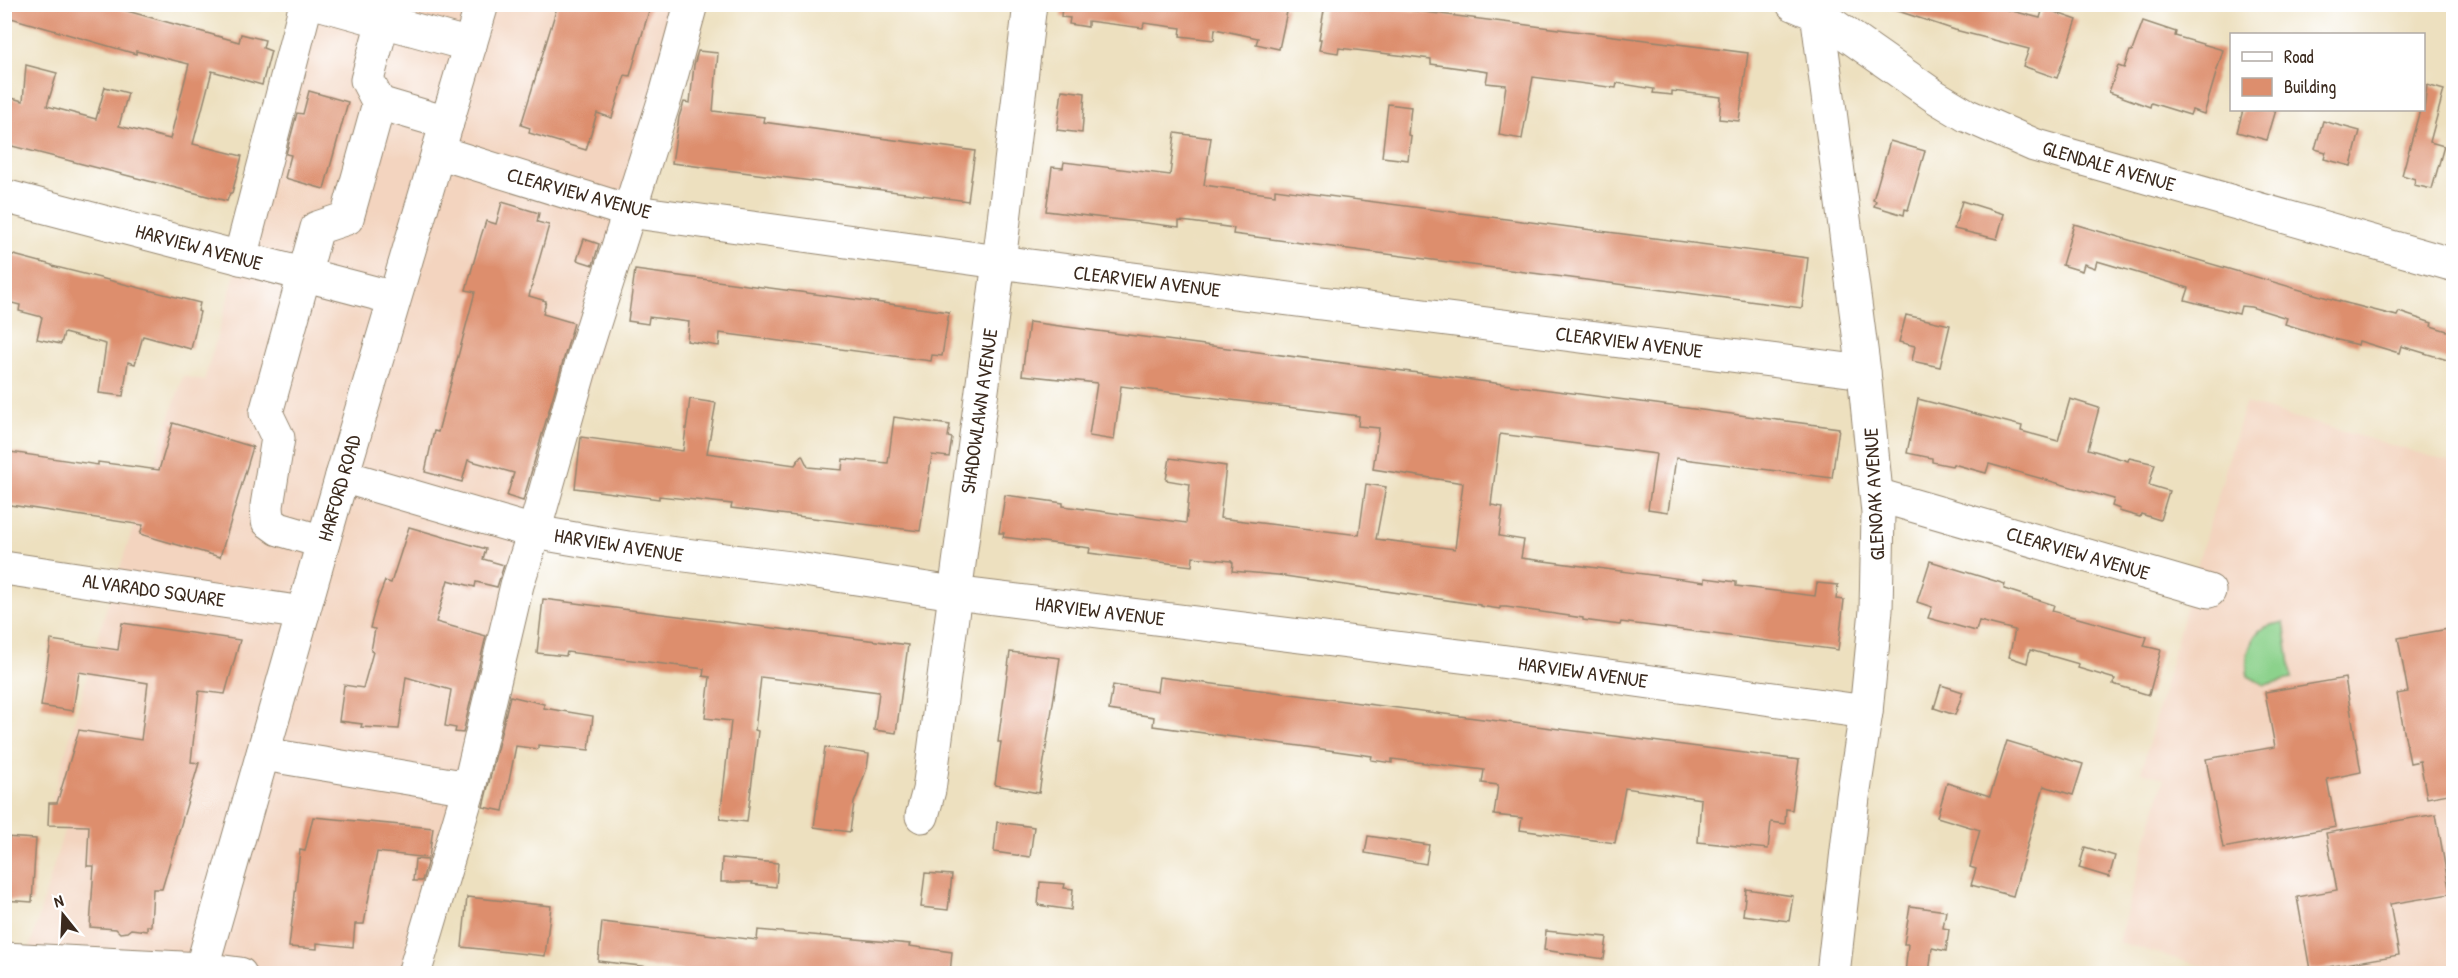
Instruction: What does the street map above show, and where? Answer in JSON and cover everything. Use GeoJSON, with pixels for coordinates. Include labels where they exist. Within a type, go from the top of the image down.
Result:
{"type":"FeatureCollection","features":[{"type":"Feature","properties":{"kind":"street"},"geometry":{"type":"LineString","coordinates":[[240,258],[306,4]]}},
{"type":"Feature","properties":{"kind":"street"},"geometry":{"type":"LineString","coordinates":[[321,4],[470,45]]}},
{"type":"Feature","properties":{"kind":"street","name":"HARFORD ROAD"},"geometry":{"type":"LineString","coordinates":[[201,971],[342,476],[482,4]]}},
{"type":"Feature","properties":{"kind":"street"},"geometry":{"type":"LineString","coordinates":[[414,974],[470,788],[517,585],[584,355],[666,94],[691,4]]}},
{"type":"Feature","properties":{"kind":"street","name":"SHADOWLAWN AVENUE"},"geometry":{"type":"LineString","coordinates":[[922,816],[929,790],[999,262],[1030,4]]}},
{"type":"Feature","properties":{"kind":"street","name":"GLENDALE AVENUE"},"geometry":{"type":"LineString","coordinates":[[1809,8],[1936,98],[2006,134],[2057,151],[2454,265]]}},
{"type":"Feature","properties":{"kind":"street","name":"GLENOAK AVENUE"},"geometry":{"type":"LineString","coordinates":[[1809,8],[1864,372],[1877,495],[1878,571],[1866,712],[1853,797],[1833,974]]}},
{"type":"Feature","properties":{"kind":"street"},"geometry":{"type":"LineString","coordinates":[[323,542],[279,529],[268,521],[267,506],[278,438],[266,413],[317,228],[347,218],[379,103],[367,80],[383,21]]}},
{"type":"Feature","properties":{"kind":"street","name":"CLEARVIEW AVENUE"},"geometry":{"type":"LineString","coordinates":[[379,103],[442,138],[628,211],[999,262],[1864,372]]}},
{"type":"Feature","properties":{"kind":"street","name":"HARVIEW AVENUE"},"geometry":{"type":"LineString","coordinates":[[4,196],[394,298]]}},
{"type":"Feature","properties":{"kind":"street","name":"HARVIEW AVENUE"},"geometry":{"type":"LineString","coordinates":[[342,476],[534,532],[628,548],[791,568],[954,593],[1500,661],[1866,712]]}},
{"type":"Feature","properties":{"kind":"street","name":"CLEARVIEW AVENUE"},"geometry":{"type":"LineString","coordinates":[[1877,495],[2209,591]]}},
{"type":"Feature","properties":{"kind":"street","name":"ALVARADO SQUARE"},"geometry":{"type":"LineString","coordinates":[[4,568],[303,613]]}},
{"type":"Feature","properties":{"kind":"street"},"geometry":{"type":"LineString","coordinates":[[263,754],[470,788]]}},
{"type":"Feature","properties":{"kind":"street"},"geometry":{"type":"LineString","coordinates":[[4,959],[240,974]]}},
{"type":"Feature","properties":{"kind":"shaded area"},"geometry":{"type":"Polygon","coordinates":[[[313,5],[697,5],[420,973],[22,974],[72,803],[52,801],[103,619],[183,376],[204,381],[313,5]]]}},
{"type":"Feature","properties":{"kind":"shaded area"},"geometry":{"type":"Polygon","coordinates":[[[2245,403],[2453,463],[2453,973],[2226,973],[2118,942],[2164,778],[2141,772],[2197,566],[2245,403]]]}},
{"type":"Feature","properties":{"kind":"green space"},"geometry":{"type":"Polygon","coordinates":[[[2284,622],[2292,679],[2264,685],[2248,676],[2249,649],[2255,636],[2265,627],[2284,622]]]}},
{"type":"Feature","properties":{"kind":"building"},"geometry":{"type":"Polygon","coordinates":[[[4,4],[102,4],[239,42],[241,34],[265,40],[263,48],[271,51],[262,85],[212,71],[193,144],[242,156],[232,193],[227,201],[4,144],[4,96],[23,101],[26,65],[57,73],[47,106],[96,119],[105,87],[128,93],[119,126],[170,139],[189,64],[136,51],[136,54],[4,16],[4,4]]]}},
{"type":"Feature","properties":{"kind":"building"},"geometry":{"type":"Polygon","coordinates":[[[558,4],[651,4],[630,76],[625,75],[612,118],[597,113],[586,150],[529,133],[530,128],[521,125],[558,4]]]}},
{"type":"Feature","properties":{"kind":"building"},"geometry":{"type":"Polygon","coordinates":[[[1062,4],[1277,4],[1288,7],[1279,49],[1256,44],[1258,38],[1215,29],[1214,40],[1180,36],[1181,28],[1144,23],[1143,28],[1088,21],[1088,27],[1069,24],[1070,18],[1061,17],[1062,4]]]}},
{"type":"Feature","properties":{"kind":"building"},"geometry":{"type":"Polygon","coordinates":[[[1325,4],[1361,4],[1748,53],[1739,121],[1719,119],[1721,97],[1672,91],[1672,95],[1653,93],[1654,89],[1617,83],[1616,88],[1533,77],[1522,139],[1499,135],[1506,85],[1486,83],[1488,72],[1431,64],[1431,59],[1339,48],[1338,53],[1319,50],[1325,4]]]}},
{"type":"Feature","properties":{"kind":"building"},"geometry":{"type":"Polygon","coordinates":[[[1893,4],[1985,4],[2040,18],[2043,8],[2077,20],[2057,78],[2023,66],[2029,49],[1955,30],[1892,9],[1893,4]]]}},
{"type":"Feature","properties":{"kind":"building"},"geometry":{"type":"Polygon","coordinates":[[[2143,21],[2176,32],[2175,36],[2223,50],[2204,114],[2192,110],[2190,115],[2151,103],[2150,107],[2109,92],[2118,66],[2124,68],[2143,21]]]}},
{"type":"Feature","properties":{"kind":"building"},"geometry":{"type":"Polygon","coordinates":[[[698,51],[718,53],[713,111],[764,117],[763,122],[975,151],[968,201],[672,163],[679,117],[684,102],[690,103],[694,65],[698,51]]]}},
{"type":"Feature","properties":{"kind":"building"},"geometry":{"type":"Polygon","coordinates":[[[2427,85],[2444,90],[2430,142],[2444,146],[2432,189],[2414,185],[2415,179],[2402,175],[2420,111],[2425,111],[2427,85]]]}},
{"type":"Feature","properties":{"kind":"building"},"geometry":{"type":"Polygon","coordinates":[[[1062,90],[1085,93],[1082,133],[1057,130],[1062,90]]]}},
{"type":"Feature","properties":{"kind":"building"},"geometry":{"type":"Polygon","coordinates":[[[309,91],[348,102],[324,189],[285,178],[291,155],[286,154],[297,113],[303,114],[309,91]]]}},
{"type":"Feature","properties":{"kind":"building"},"geometry":{"type":"Polygon","coordinates":[[[1388,104],[1411,107],[1408,160],[1382,157],[1388,104]]]}},
{"type":"Feature","properties":{"kind":"building"},"geometry":{"type":"Polygon","coordinates":[[[2243,111],[2276,111],[2267,140],[2237,132],[2243,111]]]}},
{"type":"Feature","properties":{"kind":"building"},"geometry":{"type":"Polygon","coordinates":[[[2323,121],[2360,131],[2351,166],[2324,159],[2326,152],[2315,149],[2323,121]]]}},
{"type":"Feature","properties":{"kind":"building"},"geometry":{"type":"Polygon","coordinates":[[[1175,133],[1211,138],[1204,185],[1275,195],[1275,189],[1808,258],[1802,308],[1233,234],[1234,228],[1190,222],[1179,221],[1179,227],[1046,211],[1052,167],[1063,168],[1064,162],[1170,175],[1175,133]]]}},
{"type":"Feature","properties":{"kind":"building"},"geometry":{"type":"Polygon","coordinates":[[[1890,141],[1925,151],[1908,210],[1905,209],[1904,215],[1874,206],[1876,201],[1873,200],[1890,141]]]}},
{"type":"Feature","properties":{"kind":"building"},"geometry":{"type":"Polygon","coordinates":[[[1962,201],[2004,214],[1997,239],[1954,229],[1962,201]]]}},
{"type":"Feature","properties":{"kind":"building"},"geometry":{"type":"Polygon","coordinates":[[[502,202],[539,213],[537,222],[549,225],[529,296],[546,301],[543,314],[574,323],[523,501],[507,496],[514,473],[468,460],[462,482],[425,472],[434,431],[438,432],[475,292],[466,290],[481,236],[486,221],[496,224],[502,202]]]}},
{"type":"Feature","properties":{"kind":"building"},"geometry":{"type":"Polygon","coordinates":[[[2074,224],[2342,302],[2397,316],[2399,312],[2432,323],[2431,326],[2454,333],[2454,362],[2401,346],[2399,353],[2359,341],[2358,345],[2338,340],[2285,324],[2287,318],[2251,307],[2241,306],[2239,314],[2185,300],[2189,288],[2097,261],[2095,268],[2084,264],[2082,271],[2062,265],[2074,224]]]}},
{"type":"Feature","properties":{"kind":"building"},"geometry":{"type":"Polygon","coordinates":[[[584,239],[599,244],[593,265],[577,260],[584,239]]]}},
{"type":"Feature","properties":{"kind":"building"},"geometry":{"type":"Polygon","coordinates":[[[10,254],[200,303],[191,349],[143,336],[135,364],[128,362],[123,396],[99,393],[106,344],[64,333],[61,344],[37,339],[42,317],[19,311],[20,305],[4,301],[4,261],[7,262],[10,254]]]}},
{"type":"Feature","properties":{"kind":"building"},"geometry":{"type":"Polygon","coordinates":[[[635,270],[949,312],[942,356],[932,355],[931,361],[720,333],[719,346],[687,341],[689,322],[649,317],[648,324],[628,321],[635,270]]]}},
{"type":"Feature","properties":{"kind":"building"},"geometry":{"type":"Polygon","coordinates":[[[1906,315],[1950,325],[1940,367],[1912,361],[1915,346],[1899,342],[1906,315]]]}},
{"type":"Feature","properties":{"kind":"building"},"geometry":{"type":"Polygon","coordinates":[[[1029,322],[1839,428],[1832,478],[1676,458],[1668,512],[1648,509],[1656,454],[1500,434],[1491,505],[1503,507],[1499,536],[1524,540],[1521,558],[1705,582],[1705,578],[1736,582],[1736,586],[1815,596],[1817,583],[1838,585],[1836,599],[1844,600],[1838,650],[1621,622],[1620,625],[1278,575],[1232,571],[1231,561],[1193,557],[1192,566],[1089,553],[1090,548],[1003,537],[1004,533],[999,533],[1005,495],[1063,503],[1063,506],[1186,523],[1190,484],[1166,480],[1170,458],[1226,466],[1220,518],[1359,535],[1366,484],[1386,487],[1376,539],[1455,549],[1463,483],[1373,469],[1379,428],[1358,426],[1359,416],[1121,386],[1114,440],[1089,436],[1097,383],[1022,375],[1029,322]]]}},
{"type":"Feature","properties":{"kind":"building"},"geometry":{"type":"Polygon","coordinates":[[[690,399],[716,403],[707,453],[795,465],[802,455],[808,467],[842,470],[843,459],[888,463],[894,417],[950,425],[948,437],[952,438],[949,457],[932,455],[920,531],[731,508],[732,504],[659,496],[659,499],[575,488],[581,437],[683,451],[690,399]]]}},
{"type":"Feature","properties":{"kind":"building"},"geometry":{"type":"Polygon","coordinates":[[[1918,399],[2022,426],[2021,431],[2058,441],[2070,399],[2099,408],[2088,449],[2128,461],[2129,458],[2155,464],[2149,485],[2169,491],[2160,520],[2119,511],[2120,509],[2112,506],[2114,499],[1989,464],[1986,473],[1953,464],[1952,466],[1932,462],[1932,458],[1907,453],[1918,399]]]}},
{"type":"Feature","properties":{"kind":"building"},"geometry":{"type":"Polygon","coordinates":[[[173,423],[253,447],[220,557],[140,534],[143,525],[4,504],[4,451],[98,465],[98,462],[159,470],[173,423]]]}},
{"type":"Feature","properties":{"kind":"building"},"geometry":{"type":"Polygon","coordinates":[[[409,527],[486,549],[483,559],[504,565],[497,587],[476,582],[475,587],[448,580],[436,622],[486,636],[463,733],[455,732],[456,728],[445,726],[451,690],[406,677],[399,729],[361,727],[362,724],[339,721],[344,685],[363,688],[373,652],[371,651],[375,629],[370,628],[377,602],[385,581],[391,583],[409,527]]]}},
{"type":"Feature","properties":{"kind":"building"},"geometry":{"type":"Polygon","coordinates":[[[1930,561],[2005,584],[2004,589],[2054,605],[2052,611],[2147,637],[2144,646],[2161,650],[2149,695],[2113,684],[2115,679],[2078,668],[2079,664],[2030,650],[2027,663],[2009,657],[2015,630],[1979,621],[1976,631],[1928,618],[1932,607],[1917,602],[1930,561]]]}},
{"type":"Feature","properties":{"kind":"building"},"geometry":{"type":"Polygon","coordinates":[[[543,599],[908,645],[896,733],[874,730],[879,692],[761,677],[755,730],[758,731],[747,822],[720,819],[731,721],[705,718],[710,677],[703,676],[704,669],[567,652],[566,656],[537,653],[543,599]]]}},
{"type":"Feature","properties":{"kind":"building"},"geometry":{"type":"Polygon","coordinates":[[[122,623],[240,640],[225,694],[199,691],[191,762],[199,763],[162,889],[153,889],[151,926],[147,926],[147,931],[131,929],[120,933],[116,929],[90,927],[94,866],[87,866],[89,826],[48,825],[49,803],[57,803],[79,730],[141,740],[148,683],[79,672],[73,711],[41,706],[51,640],[118,650],[122,623]]]}},
{"type":"Feature","properties":{"kind":"building"},"geometry":{"type":"Polygon","coordinates":[[[2454,628],[2454,793],[2427,798],[2420,761],[2410,763],[2397,694],[2408,692],[2398,638],[2454,628]]]}},
{"type":"Feature","properties":{"kind":"building"},"geometry":{"type":"Polygon","coordinates":[[[1010,652],[1060,658],[1039,793],[995,785],[1001,742],[998,742],[1010,652]]]}},
{"type":"Feature","properties":{"kind":"building"},"geometry":{"type":"Polygon","coordinates":[[[1159,677],[1799,760],[1792,810],[1786,809],[1785,824],[1771,822],[1768,849],[1698,842],[1701,799],[1625,788],[1615,843],[1520,830],[1522,818],[1494,815],[1498,785],[1482,783],[1484,770],[1392,759],[1392,763],[1371,760],[1372,756],[1153,726],[1154,717],[1109,710],[1113,685],[1157,692],[1159,677]]]}},
{"type":"Feature","properties":{"kind":"building"},"geometry":{"type":"Polygon","coordinates":[[[2345,678],[2361,772],[2327,779],[2336,827],[2223,848],[2206,759],[2275,747],[2265,692],[2345,678]]]}},
{"type":"Feature","properties":{"kind":"building"},"geometry":{"type":"Polygon","coordinates":[[[1941,685],[1963,692],[1955,715],[1934,708],[1941,685]]]}},
{"type":"Feature","properties":{"kind":"building"},"geometry":{"type":"Polygon","coordinates":[[[510,696],[544,704],[544,708],[593,716],[589,750],[538,745],[538,749],[516,746],[503,811],[483,807],[510,696]]]}},
{"type":"Feature","properties":{"kind":"building"},"geometry":{"type":"Polygon","coordinates":[[[2007,741],[2083,764],[2073,795],[2044,786],[2013,896],[1971,885],[1976,869],[1970,867],[1980,830],[1937,817],[1947,783],[1990,796],[2007,741]]]}},
{"type":"Feature","properties":{"kind":"building"},"geometry":{"type":"Polygon","coordinates":[[[825,747],[869,754],[867,768],[854,803],[850,832],[814,827],[825,747]]]}},
{"type":"Feature","properties":{"kind":"building"},"geometry":{"type":"Polygon","coordinates":[[[2436,814],[2450,894],[2390,904],[2399,955],[2310,970],[2297,897],[2337,890],[2326,833],[2436,814]]]}},
{"type":"Feature","properties":{"kind":"building"},"geometry":{"type":"Polygon","coordinates":[[[313,817],[433,828],[429,858],[377,852],[364,924],[355,924],[353,947],[317,943],[317,949],[289,947],[300,850],[305,851],[313,817]]]}},
{"type":"Feature","properties":{"kind":"building"},"geometry":{"type":"Polygon","coordinates":[[[997,822],[1034,827],[1030,857],[994,852],[997,822]]]}},
{"type":"Feature","properties":{"kind":"building"},"geometry":{"type":"Polygon","coordinates":[[[1368,836],[1429,845],[1426,864],[1365,853],[1368,836]]]}},
{"type":"Feature","properties":{"kind":"building"},"geometry":{"type":"Polygon","coordinates":[[[4,837],[36,839],[32,902],[4,900],[4,837]]]}},
{"type":"Feature","properties":{"kind":"building"},"geometry":{"type":"Polygon","coordinates":[[[2085,847],[2115,856],[2109,877],[2079,868],[2085,847]]]}},
{"type":"Feature","properties":{"kind":"building"},"geometry":{"type":"Polygon","coordinates":[[[722,858],[778,863],[776,887],[752,884],[753,882],[721,882],[722,858]]]}},
{"type":"Feature","properties":{"kind":"building"},"geometry":{"type":"Polygon","coordinates":[[[415,859],[428,860],[422,881],[413,881],[415,859]]]}},
{"type":"Feature","properties":{"kind":"building"},"geometry":{"type":"Polygon","coordinates":[[[925,873],[952,875],[948,910],[921,907],[925,873]]]}},
{"type":"Feature","properties":{"kind":"building"},"geometry":{"type":"Polygon","coordinates":[[[1040,882],[1065,884],[1064,888],[1073,889],[1071,910],[1038,905],[1040,882]]]}},
{"type":"Feature","properties":{"kind":"building"},"geometry":{"type":"Polygon","coordinates":[[[1746,889],[1793,896],[1789,921],[1743,915],[1746,889]]]}},
{"type":"Feature","properties":{"kind":"building"},"geometry":{"type":"Polygon","coordinates":[[[467,897],[551,906],[545,956],[462,947],[467,897]]]}},
{"type":"Feature","properties":{"kind":"building"},"geometry":{"type":"Polygon","coordinates":[[[1910,906],[1946,911],[1943,928],[1949,929],[1946,951],[1932,948],[1929,974],[1905,974],[1908,944],[1904,944],[1910,906]]]}},
{"type":"Feature","properties":{"kind":"building"},"geometry":{"type":"Polygon","coordinates":[[[602,922],[757,940],[758,930],[910,944],[909,946],[952,952],[950,974],[710,974],[598,961],[602,922]]]}},
{"type":"Feature","properties":{"kind":"building"},"geometry":{"type":"Polygon","coordinates":[[[1546,931],[1607,937],[1604,959],[1544,950],[1546,931]]]}}]}
